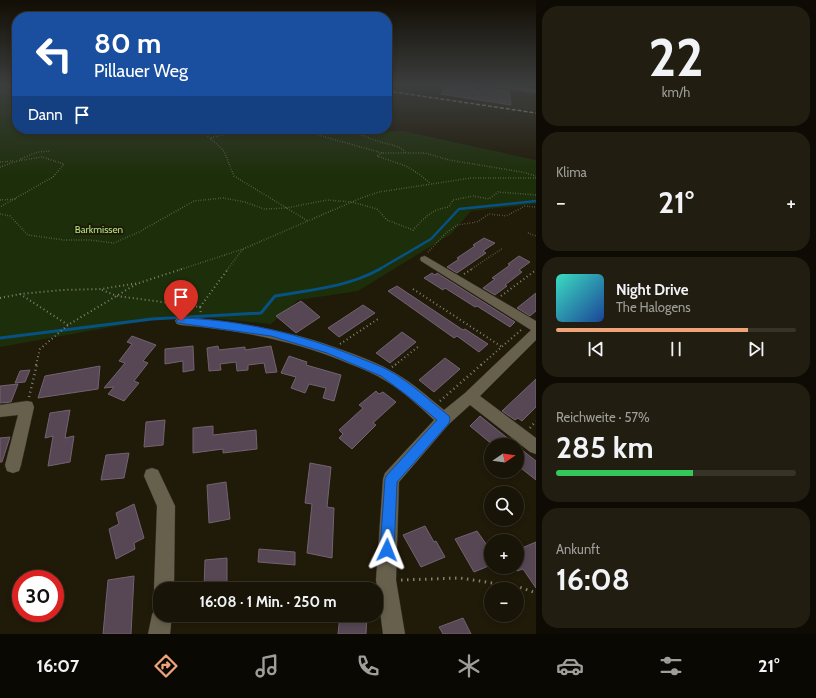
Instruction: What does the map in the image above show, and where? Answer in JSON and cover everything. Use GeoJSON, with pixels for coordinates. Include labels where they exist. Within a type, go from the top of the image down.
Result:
{"type":"FeatureCollection","features":[{"type":"Feature","properties":{"kind":"street"},"geometry":{"type":"LineString","coordinates":[[394,634],[386,580],[391,479],[444,419],[470,397],[534,327],[425,259]]}},
{"type":"Feature","properties":{"kind":"street"},"geometry":{"type":"LineString","coordinates":[[181,321],[202,322],[271,332],[330,350],[385,373],[444,419]]}},
{"type":"Feature","properties":{"kind":"street"},"geometry":{"type":"LineString","coordinates":[[470,397],[536,447]]}},
{"type":"Feature","properties":{"kind":"street"},"geometry":{"type":"LineString","coordinates":[[0,411],[27,407],[13,465]]}},
{"type":"Feature","properties":{"kind":"street"},"geometry":{"type":"LineString","coordinates":[[152,476],[166,506],[164,582]]}},
{"type":"Feature","properties":{"kind":"street"},"geometry":{"type":"LineString","coordinates":[[159,634],[161,622]]}},
{"type":"Feature","properties":{"kind":"path"},"geometry":{"type":"LineString","coordinates":[[205,134],[224,151],[234,176],[308,222]]}},
{"type":"Feature","properties":{"kind":"path"},"geometry":{"type":"LineString","coordinates":[[210,138],[228,134]]}},
{"type":"Feature","properties":{"kind":"path"},"geometry":{"type":"LineString","coordinates":[[312,134],[382,153],[425,153],[449,160],[490,168],[522,172],[536,177]]}},
{"type":"Feature","properties":{"kind":"path"},"geometry":{"type":"LineString","coordinates":[[359,134],[379,142],[392,144],[403,148],[406,153]]}},
{"type":"Feature","properties":{"kind":"path"},"geometry":{"type":"LineString","coordinates":[[0,167],[38,152],[52,151]]}},
{"type":"Feature","properties":{"kind":"path"},"geometry":{"type":"LineString","coordinates":[[382,153],[377,156],[385,161],[396,162],[422,174],[431,184]]}},
{"type":"Feature","properties":{"kind":"path"},"geometry":{"type":"LineString","coordinates":[[0,162],[42,157],[64,164],[53,177],[0,207]]}},
{"type":"Feature","properties":{"kind":"path"},"geometry":{"type":"LineString","coordinates":[[0,298],[20,294],[101,289],[138,283],[243,248],[379,192],[471,178],[536,177]]}},
{"type":"Feature","properties":{"kind":"path"},"geometry":{"type":"LineString","coordinates":[[0,214],[10,216],[28,235],[64,240],[114,242],[139,232],[194,201],[223,198],[245,202],[264,209],[286,208],[327,200],[352,202],[377,209],[386,220],[413,230],[423,219],[437,208],[449,207],[453,200],[473,196],[489,198],[498,192],[536,194]]}},
{"type":"Feature","properties":{"kind":"path"},"geometry":{"type":"LineString","coordinates":[[0,200],[18,198]]}},
{"type":"Feature","properties":{"kind":"path"},"geometry":{"type":"LineString","coordinates":[[425,259],[425,254],[446,233],[457,225],[477,222],[489,214],[506,216],[525,206],[536,207]]}},
{"type":"Feature","properties":{"kind":"path"},"geometry":{"type":"LineString","coordinates":[[528,232],[536,236]]}},
{"type":"Feature","properties":{"kind":"path"},"geometry":{"type":"LineString","coordinates":[[202,322],[200,308],[243,248]]}},
{"type":"Feature","properties":{"kind":"path"},"geometry":{"type":"LineString","coordinates":[[456,279],[503,248]]}},
{"type":"Feature","properties":{"kind":"path"},"geometry":{"type":"LineString","coordinates":[[494,302],[536,270]]}},
{"type":"Feature","properties":{"kind":"path"},"geometry":{"type":"LineString","coordinates":[[27,407],[40,349],[68,325],[138,283]]}},
{"type":"Feature","properties":{"kind":"path"},"geometry":{"type":"LineString","coordinates":[[101,289],[117,296],[200,308]]}},
{"type":"Feature","properties":{"kind":"path"},"geometry":{"type":"LineString","coordinates":[[413,289],[502,347]]}},
{"type":"Feature","properties":{"kind":"path"},"geometry":{"type":"LineString","coordinates":[[20,294],[68,325]]}},
{"type":"Feature","properties":{"kind":"path"},"geometry":{"type":"LineString","coordinates":[[330,350],[378,319]]}},
{"type":"Feature","properties":{"kind":"path"},"geometry":{"type":"LineString","coordinates":[[431,408],[502,347],[534,327]]}},
{"type":"Feature","properties":{"kind":"path"},"geometry":{"type":"LineString","coordinates":[[385,373],[419,346]]}},
{"type":"Feature","properties":{"kind":"path"},"geometry":{"type":"LineString","coordinates":[[386,580],[460,578],[519,587],[536,593]]}},
{"type":"Feature","properties":{"kind":"green space","name":"Barkmissen"},"geometry":{"type":"Polygon","coordinates":[[[0,116],[12,116],[12,134],[392,134],[392,131],[403,131],[536,160],[536,204],[471,211],[451,234],[358,291],[298,300],[271,324],[178,315],[0,347],[0,116]]]}},
{"type":"Feature","properties":{"kind":"building"},"geometry":{"type":"Polygon","coordinates":[[[484,238],[495,243],[483,251],[486,253],[457,273],[447,267],[475,246],[473,245],[484,238]]]}},
{"type":"Feature","properties":{"kind":"building"},"geometry":{"type":"Polygon","coordinates":[[[519,256],[530,262],[519,270],[522,272],[505,285],[507,286],[495,295],[483,288],[495,279],[492,278],[510,265],[508,264],[519,256]]]}},
{"type":"Feature","properties":{"kind":"building"},"geometry":{"type":"Polygon","coordinates":[[[432,273],[435,275],[437,273],[515,322],[510,327],[477,306],[475,307],[445,288],[443,290],[424,278],[432,273]]]}},
{"type":"Feature","properties":{"kind":"building"},"geometry":{"type":"Polygon","coordinates":[[[397,286],[463,330],[465,329],[488,344],[479,352],[457,336],[454,338],[388,291],[397,286]]]}},
{"type":"Feature","properties":{"kind":"building"},"geometry":{"type":"Polygon","coordinates":[[[536,293],[536,311],[530,316],[517,308],[536,293]]]}},
{"type":"Feature","properties":{"kind":"building"},"geometry":{"type":"Polygon","coordinates":[[[301,301],[320,317],[296,333],[276,316],[301,301]]]}},
{"type":"Feature","properties":{"kind":"building"},"geometry":{"type":"Polygon","coordinates":[[[363,305],[375,313],[339,337],[328,328],[363,305]]]}},
{"type":"Feature","properties":{"kind":"building"},"geometry":{"type":"Polygon","coordinates":[[[402,332],[416,342],[390,363],[376,353],[402,332]]]}},
{"type":"Feature","properties":{"kind":"building"},"geometry":{"type":"Polygon","coordinates":[[[132,336],[156,345],[143,361],[148,363],[134,381],[139,383],[124,401],[108,394],[114,387],[104,388],[125,363],[119,361],[132,344],[127,342],[132,336]]]}},
{"type":"Feature","properties":{"kind":"building"},"geometry":{"type":"Polygon","coordinates":[[[193,346],[194,370],[183,372],[183,361],[165,364],[165,349],[193,346]]]}},
{"type":"Feature","properties":{"kind":"building"},"geometry":{"type":"Polygon","coordinates":[[[218,346],[219,350],[245,347],[245,350],[271,346],[277,372],[266,373],[264,363],[248,365],[248,370],[237,371],[236,362],[220,364],[221,370],[209,371],[207,348],[218,346]]]}},
{"type":"Feature","properties":{"kind":"building"},"geometry":{"type":"Polygon","coordinates":[[[289,356],[307,362],[306,365],[341,375],[334,401],[323,398],[326,388],[309,384],[305,393],[291,388],[296,377],[281,373],[289,356]]]}},
{"type":"Feature","properties":{"kind":"building"},"geometry":{"type":"Polygon","coordinates":[[[445,358],[460,369],[434,392],[419,380],[445,358]]]}},
{"type":"Feature","properties":{"kind":"building"},"geometry":{"type":"Polygon","coordinates":[[[100,366],[98,389],[38,398],[45,376],[100,366]]]}},
{"type":"Feature","properties":{"kind":"building"},"geometry":{"type":"Polygon","coordinates":[[[30,370],[25,382],[15,383],[20,371],[30,370]]]}},
{"type":"Feature","properties":{"kind":"building"},"geometry":{"type":"Polygon","coordinates":[[[536,379],[536,407],[522,421],[518,418],[515,420],[502,411],[536,379]]]}},
{"type":"Feature","properties":{"kind":"building"},"geometry":{"type":"Polygon","coordinates":[[[18,384],[11,402],[0,403],[0,386],[18,384]]]}},
{"type":"Feature","properties":{"kind":"building"},"geometry":{"type":"Polygon","coordinates":[[[376,391],[379,394],[383,392],[396,402],[373,423],[376,425],[352,449],[339,438],[343,434],[339,430],[363,408],[359,405],[376,391]]]}},
{"type":"Feature","properties":{"kind":"building"},"geometry":{"type":"Polygon","coordinates":[[[70,410],[65,438],[74,436],[70,462],[48,466],[53,436],[45,438],[50,413],[70,410]]]}},
{"type":"Feature","properties":{"kind":"building"},"geometry":{"type":"Polygon","coordinates":[[[480,416],[507,438],[485,438],[470,426],[480,416]]]}},
{"type":"Feature","properties":{"kind":"building"},"geometry":{"type":"Polygon","coordinates":[[[165,420],[163,445],[144,447],[146,422],[165,420]]]}},
{"type":"Feature","properties":{"kind":"building"},"geometry":{"type":"Polygon","coordinates":[[[213,426],[213,435],[256,430],[257,449],[223,453],[223,449],[193,453],[193,428],[213,426]]]}},
{"type":"Feature","properties":{"kind":"building"},"geometry":{"type":"Polygon","coordinates":[[[10,437],[2,462],[0,462],[0,438],[10,437]]]}},
{"type":"Feature","properties":{"kind":"building"},"geometry":{"type":"Polygon","coordinates":[[[524,452],[536,461],[536,480],[524,471],[524,452]]]}},
{"type":"Feature","properties":{"kind":"building"},"geometry":{"type":"Polygon","coordinates":[[[129,453],[124,478],[101,480],[106,455],[129,453]]]}},
{"type":"Feature","properties":{"kind":"building"},"geometry":{"type":"Polygon","coordinates":[[[310,463],[331,467],[327,507],[334,508],[332,558],[307,553],[312,504],[305,503],[310,463]]]}},
{"type":"Feature","properties":{"kind":"building"},"geometry":{"type":"Polygon","coordinates":[[[226,482],[230,519],[209,523],[207,485],[226,482]]]}},
{"type":"Feature","properties":{"kind":"building"},"geometry":{"type":"Polygon","coordinates":[[[134,504],[144,538],[134,543],[135,549],[116,559],[109,529],[119,524],[116,513],[134,504]]]}},
{"type":"Feature","properties":{"kind":"building"},"geometry":{"type":"Polygon","coordinates":[[[425,526],[445,557],[421,567],[403,535],[425,526]]]}},
{"type":"Feature","properties":{"kind":"building"},"geometry":{"type":"Polygon","coordinates":[[[477,531],[484,541],[484,568],[474,572],[455,539],[477,531]]]}},
{"type":"Feature","properties":{"kind":"building"},"geometry":{"type":"Polygon","coordinates":[[[536,542],[536,588],[524,570],[524,547],[536,542]]]}},
{"type":"Feature","properties":{"kind":"building"},"geometry":{"type":"Polygon","coordinates":[[[259,549],[295,552],[295,565],[258,562],[259,549]]]}},
{"type":"Feature","properties":{"kind":"building"},"geometry":{"type":"Polygon","coordinates":[[[227,558],[227,582],[204,582],[205,560],[227,558]]]}},
{"type":"Feature","properties":{"kind":"building"},"geometry":{"type":"Polygon","coordinates":[[[134,576],[131,634],[103,634],[108,580],[134,576]]]}},
{"type":"Feature","properties":{"kind":"building"},"geometry":{"type":"Polygon","coordinates":[[[463,618],[471,634],[443,634],[439,627],[463,618]]]}},
{"type":"Feature","properties":{"kind":"building"},"geometry":{"type":"Polygon","coordinates":[[[339,622],[367,622],[366,634],[338,634],[339,622]]]}},
{"type":"Feature","properties":{"kind":"waterway"},"geometry":{"type":"LineString","coordinates":[[378,270],[431,239],[459,209],[536,201]]}},
{"type":"Feature","properties":{"kind":"waterway"},"geometry":{"type":"LineString","coordinates":[[0,338],[152,319],[261,313],[275,296],[342,284],[378,270]]}},
{"type":"Feature","properties":{"kind":"route"},"geometry":{"type":"LineString","coordinates":[[181,321],[202,322],[271,332],[330,350],[385,373],[444,419],[391,479],[388,505],[387,550]]}}]}
